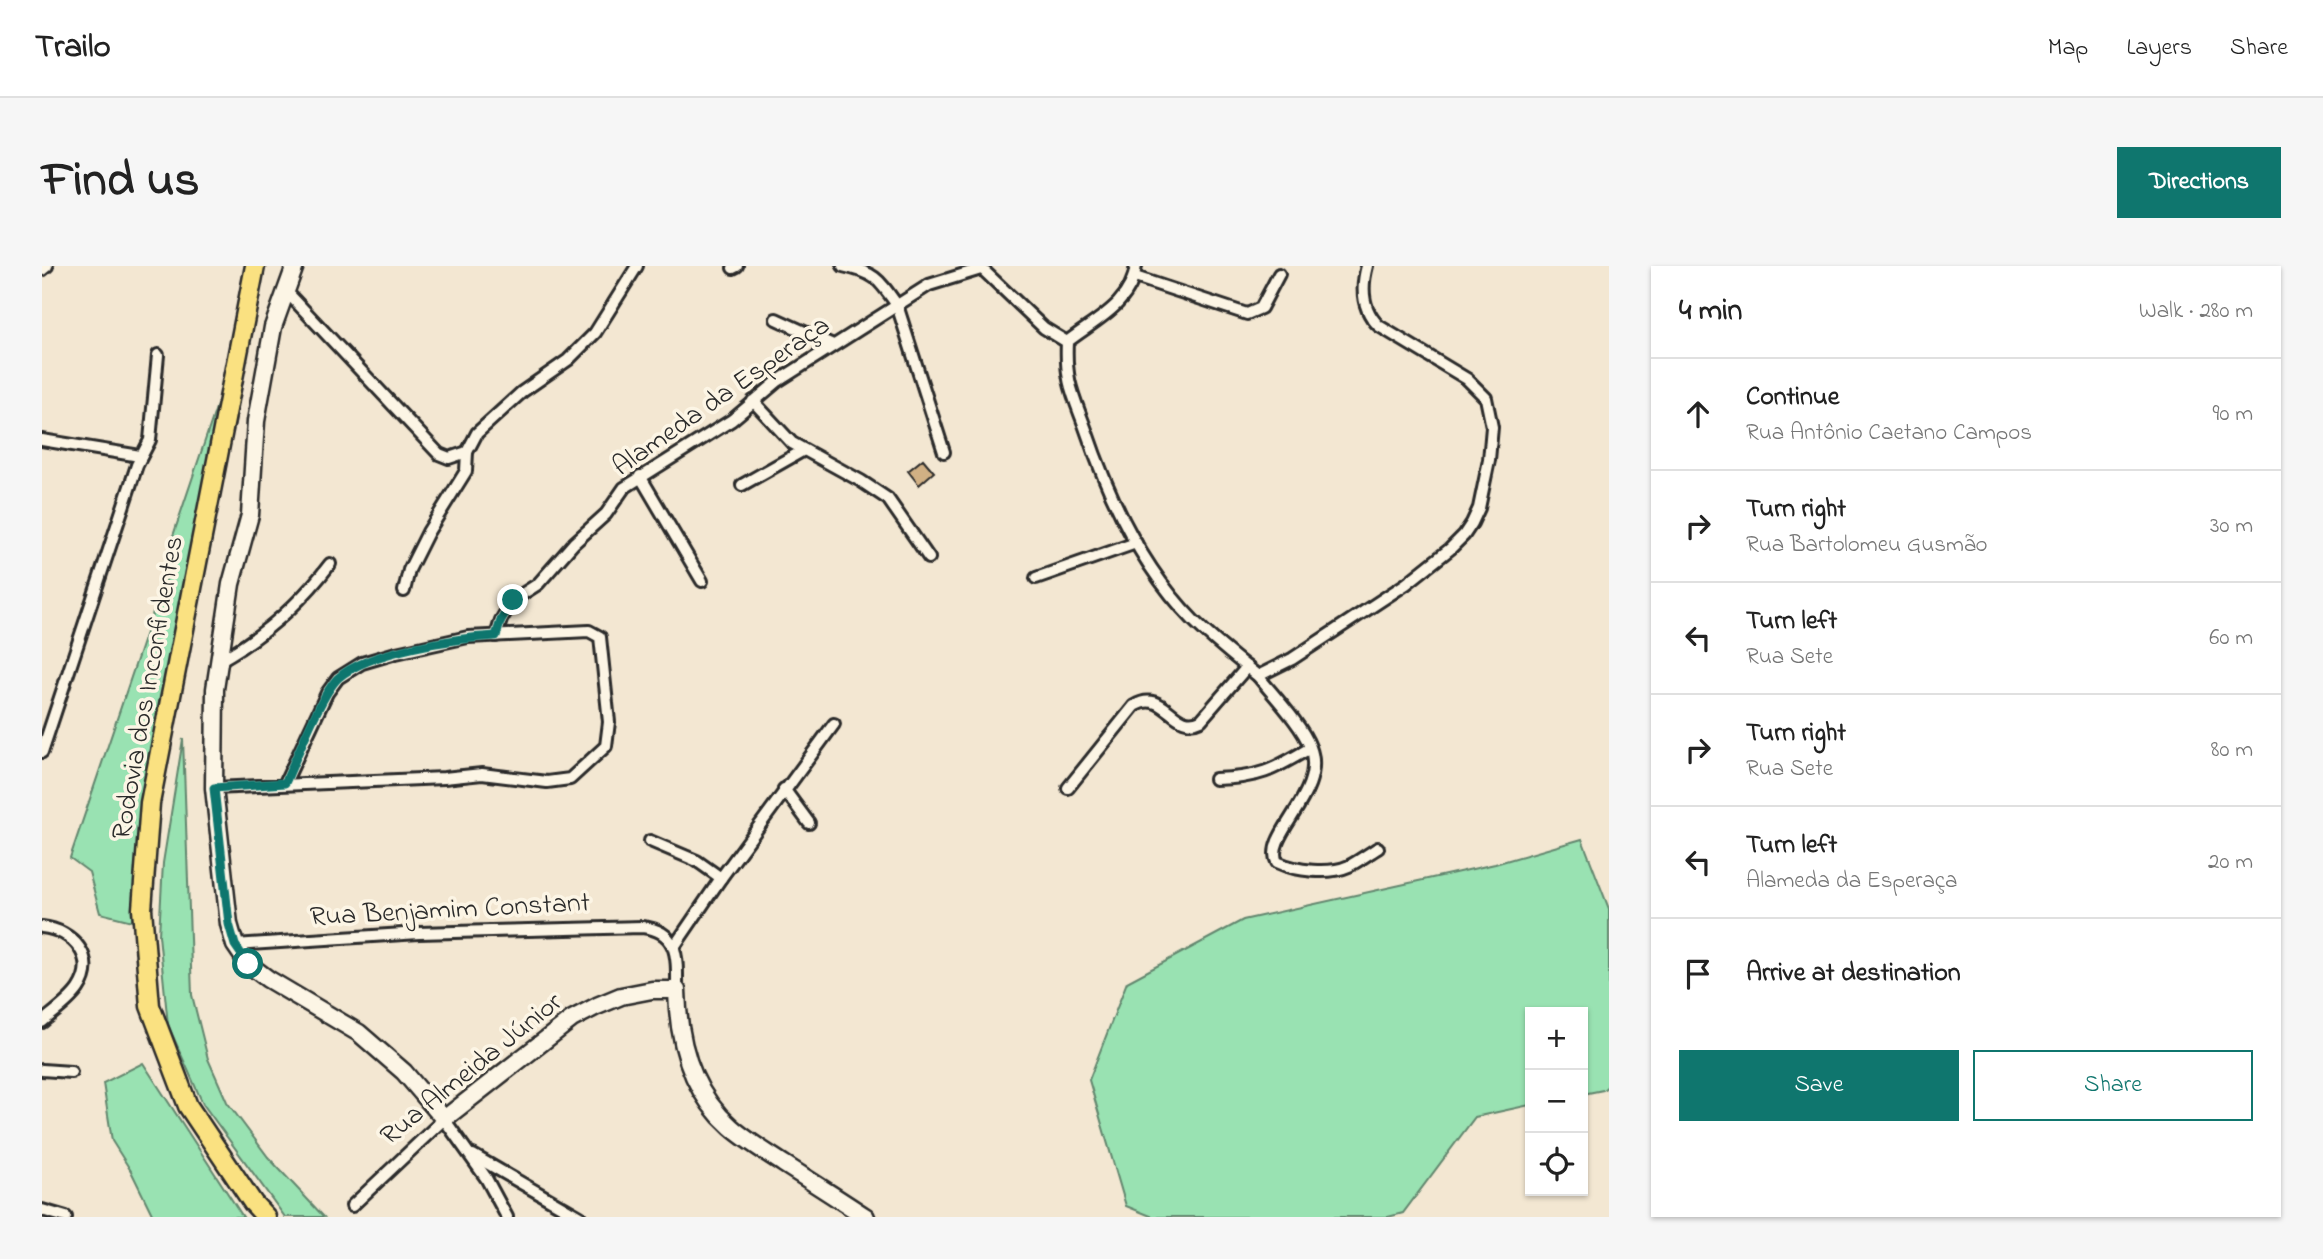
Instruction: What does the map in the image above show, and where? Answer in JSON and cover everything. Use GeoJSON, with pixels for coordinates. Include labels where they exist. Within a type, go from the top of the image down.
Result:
{"type":"FeatureCollection","features":[{"type":"Feature","properties":{"kind":"main road","name":"Rodovia dos Inconfidentes"},"geometry":{"type":"LineString","coordinates":[[255,266],[150,803],[142,909],[150,1006],[188,1105],[253,1203],[266,1217]]}},
{"type":"Feature","properties":{"kind":"street"},"geometry":{"type":"LineString","coordinates":[[42,270],[47,266]]}},
{"type":"Feature","properties":{"kind":"street"},"geometry":{"type":"LineString","coordinates":[[295,266],[273,327],[256,421],[250,515],[231,584],[215,689],[214,788],[229,924],[235,945],[256,971],[341,1022],[404,1072],[471,1154],[507,1217]]}},
{"type":"Feature","properties":{"kind":"street"},"geometry":{"type":"LineString","coordinates":[[404,591],[409,570],[428,532],[466,471],[467,452],[477,433],[522,392],[568,360],[595,333],[637,266]]}},
{"type":"Feature","properties":{"kind":"street"},"geometry":{"type":"LineString","coordinates":[[843,266],[866,269],[884,286],[897,305],[944,452]]}},
{"type":"Feature","properties":{"kind":"street"},"geometry":{"type":"LineString","coordinates":[[1258,676],[1292,659],[1406,584],[1450,549],[1472,523],[1484,492],[1492,427],[1486,398],[1467,379],[1371,319],[1364,299],[1367,266]]}},
{"type":"Feature","properties":{"kind":"street"},"geometry":{"type":"LineString","coordinates":[[980,267],[1044,328],[1067,342]]}},
{"type":"Feature","properties":{"kind":"street","name":"Alameda da Esperaça"},"geometry":{"type":"LineString","coordinates":[[496,636],[501,620],[513,600],[538,584],[573,543],[606,514],[624,488],[732,420],[778,381],[929,285],[980,267]]}},
{"type":"Feature","properties":{"kind":"street"},"geometry":{"type":"LineString","coordinates":[[1067,342],[1120,302],[1127,294],[1136,271],[1247,314],[1255,312],[1265,303],[1279,274]]}},
{"type":"Feature","properties":{"kind":"street"},"geometry":{"type":"LineString","coordinates":[[285,290],[439,454],[450,458],[467,452]]}},
{"type":"Feature","properties":{"kind":"street"},"geometry":{"type":"LineString","coordinates":[[776,319],[833,345]]}},
{"type":"Feature","properties":{"kind":"street"},"geometry":{"type":"LineString","coordinates":[[1067,342],[1067,375],[1071,394],[1097,462],[1136,543],[1157,576],[1192,619],[1258,676],[1290,716],[1310,748],[1311,780],[1297,810],[1275,843],[1274,854],[1277,862],[1288,867],[1334,869],[1346,867],[1378,848]]}},
{"type":"Feature","properties":{"kind":"street"},"geometry":{"type":"LineString","coordinates":[[42,752],[140,456],[150,440],[158,355]]}},
{"type":"Feature","properties":{"kind":"street"},"geometry":{"type":"LineString","coordinates":[[753,401],[792,443],[888,499],[929,558]]}},
{"type":"Feature","properties":{"kind":"street"},"geometry":{"type":"LineString","coordinates":[[42,440],[140,456]]}},
{"type":"Feature","properties":{"kind":"street"},"geometry":{"type":"LineString","coordinates":[[742,485],[804,450]]}},
{"type":"Feature","properties":{"kind":"street"},"geometry":{"type":"LineString","coordinates":[[640,476],[702,582]]}},
{"type":"Feature","properties":{"kind":"street"},"geometry":{"type":"LineString","coordinates":[[1036,578],[1136,543]]}},
{"type":"Feature","properties":{"kind":"street"},"geometry":{"type":"LineString","coordinates":[[219,661],[243,648],[274,625],[306,595],[330,564]]}},
{"type":"Feature","properties":{"kind":"street"},"geometry":{"type":"LineString","coordinates":[[214,788],[482,774],[547,782],[570,779],[606,746],[609,722],[600,638],[589,631],[468,638],[362,663],[338,678],[327,693],[285,783]]}},
{"type":"Feature","properties":{"kind":"street"},"geometry":{"type":"LineString","coordinates":[[1068,789],[1134,706],[1142,701],[1156,702],[1181,721],[1195,723],[1201,720],[1247,667]]}},
{"type":"Feature","properties":{"kind":"street"},"geometry":{"type":"LineString","coordinates":[[834,724],[784,789],[674,947],[680,1035],[699,1087],[713,1109],[756,1146],[866,1217]]}},
{"type":"Feature","properties":{"kind":"street"},"geometry":{"type":"LineString","coordinates":[[1215,779],[1253,777],[1270,772],[1310,748]]}},
{"type":"Feature","properties":{"kind":"street"},"geometry":{"type":"LineString","coordinates":[[784,789],[809,823]]}},
{"type":"Feature","properties":{"kind":"street"},"geometry":{"type":"LineString","coordinates":[[650,841],[697,861],[721,878]]}},
{"type":"Feature","properties":{"kind":"street"},"geometry":{"type":"LineString","coordinates":[[42,927],[66,933],[75,941],[85,961],[83,981],[69,999],[42,1023]]}},
{"type":"Feature","properties":{"kind":"street","name":"Rua Benjamim Constant"},"geometry":{"type":"LineString","coordinates":[[235,945],[419,933],[642,927],[665,933],[674,947]]}},
{"type":"Feature","properties":{"kind":"street","name":"Rua Almeida Júnior"},"geometry":{"type":"LineString","coordinates":[[352,1206],[444,1119],[572,1019],[621,996],[652,990],[677,990]]}},
{"type":"Feature","properties":{"kind":"street"},"geometry":{"type":"LineString","coordinates":[[42,1070],[71,1072]]}},
{"type":"Feature","properties":{"kind":"street"},"geometry":{"type":"LineString","coordinates":[[471,1154],[580,1217]]}},
{"type":"Feature","properties":{"kind":"street"},"geometry":{"type":"LineString","coordinates":[[49,1213],[66,1217]]}},
{"type":"Feature","properties":{"kind":"green space"},"geometry":{"type":"Polygon","coordinates":[[[222,390],[132,921],[100,913],[89,872],[70,858],[168,575],[173,536],[222,390]]]}},
{"type":"Feature","properties":{"kind":"green space"},"geometry":{"type":"Polygon","coordinates":[[[183,739],[192,995],[208,1059],[227,1102],[268,1157],[324,1217],[285,1217],[203,1104],[168,1025],[159,935],[163,863],[183,739]]]}},
{"type":"Feature","properties":{"kind":"green space"},"geometry":{"type":"Polygon","coordinates":[[[1582,839],[1609,909],[1609,1085],[1603,1090],[1588,1093],[1588,1007],[1525,1007],[1525,1106],[1475,1117],[1403,1213],[1388,1217],[1153,1217],[1126,1206],[1089,1080],[1127,982],[1243,920],[1495,864],[1582,839]]]}},
{"type":"Feature","properties":{"kind":"green space"},"geometry":{"type":"Polygon","coordinates":[[[143,1063],[243,1217],[153,1216],[131,1171],[112,1141],[103,1083],[143,1063]]]}},
{"type":"Feature","properties":{"kind":"building"},"geometry":{"type":"Polygon","coordinates":[[[923,459],[934,472],[919,485],[908,471],[923,459]]]}},
{"type":"Feature","properties":{"kind":"route"},"geometry":{"type":"LineString","coordinates":[[248,964],[239,954],[231,935],[214,788],[285,783],[327,693],[338,678],[362,663],[396,653],[468,638],[496,636],[501,620],[513,600]]}}]}
